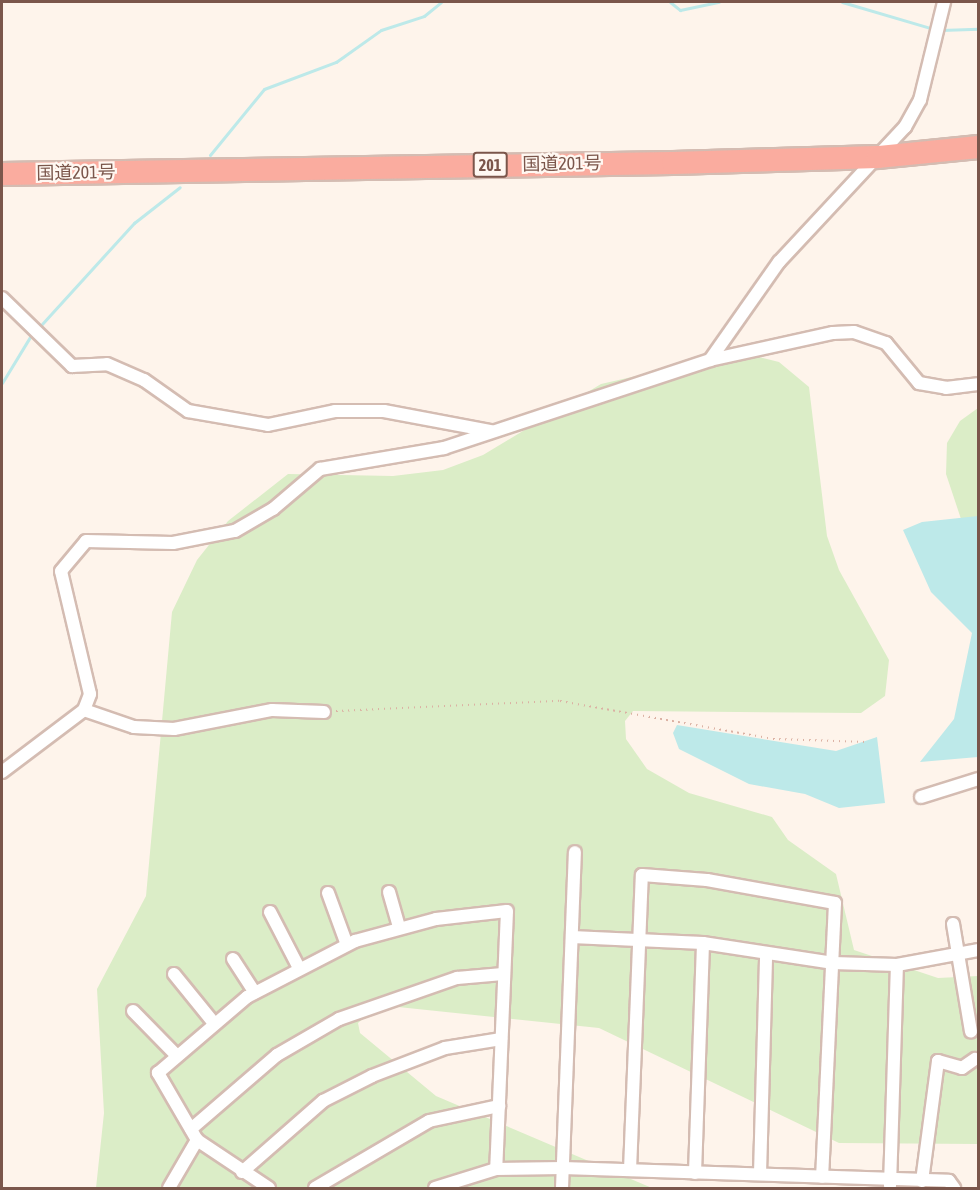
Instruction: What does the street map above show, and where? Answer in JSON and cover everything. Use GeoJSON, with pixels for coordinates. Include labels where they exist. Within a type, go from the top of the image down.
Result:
{"type":"FeatureCollection","features":[{"type":"Feature","properties":{"kind":"highway","name":"国道201号"},"geometry":{"type":"LineString","coordinates":[[2,174],[878,157],[978,147]]}},
{"type":"Feature","properties":{"kind":"street"},"geometry":{"type":"LineString","coordinates":[[710,360],[779,262],[878,157],[920,100],[944,2]]}},
{"type":"Feature","properties":{"kind":"street"},"geometry":{"type":"LineString","coordinates":[[2,298],[72,366],[106,364],[144,380],[188,411],[268,425],[335,411],[384,411],[493,432]]}},
{"type":"Feature","properties":{"kind":"street"},"geometry":{"type":"LineString","coordinates":[[2,772],[84,710],[90,694],[62,585],[61,571],[77,547],[86,541],[173,543],[235,531],[273,510],[321,469],[444,448],[710,360],[854,332],[894,349],[908,375],[919,383],[946,388],[978,384]]}},
{"type":"Feature","properties":{"kind":"street"},"geometry":{"type":"LineString","coordinates":[[84,710],[134,727],[174,729],[272,710],[324,712]]}},
{"type":"Feature","properties":{"kind":"street"},"geometry":{"type":"LineString","coordinates":[[921,797],[978,779]]}},
{"type":"Feature","properties":{"kind":"street"},"geometry":{"type":"LineString","coordinates":[[562,1188],[575,852]]}},
{"type":"Feature","properties":{"kind":"street"},"geometry":{"type":"LineString","coordinates":[[630,1170],[642,875],[707,880],[835,903],[822,1177]]}},
{"type":"Feature","properties":{"kind":"street"},"geometry":{"type":"LineString","coordinates":[[389,892],[399,928]]}},
{"type":"Feature","properties":{"kind":"street"},"geometry":{"type":"LineString","coordinates":[[328,893],[347,945]]}},
{"type":"Feature","properties":{"kind":"street"},"geometry":{"type":"LineString","coordinates":[[269,1188],[242,1172],[194,1135],[158,1073],[213,1022],[255,993],[298,968],[347,945],[399,928],[507,910],[496,1169]]}},
{"type":"Feature","properties":{"kind":"street"},"geometry":{"type":"LineString","coordinates":[[270,912],[298,968]]}},
{"type":"Feature","properties":{"kind":"street"},"geometry":{"type":"LineString","coordinates":[[952,924],[971,1031]]}},
{"type":"Feature","properties":{"kind":"street"},"geometry":{"type":"LineString","coordinates":[[572,937],[703,943],[833,963],[897,965],[978,950]]}},
{"type":"Feature","properties":{"kind":"street"},"geometry":{"type":"LineString","coordinates":[[695,1173],[703,943]]}},
{"type":"Feature","properties":{"kind":"street"},"geometry":{"type":"LineString","coordinates":[[760,1174],[766,954]]}},
{"type":"Feature","properties":{"kind":"street"},"geometry":{"type":"LineString","coordinates":[[233,959],[255,993]]}},
{"type":"Feature","properties":{"kind":"street"},"geometry":{"type":"LineString","coordinates":[[890,1184],[897,965]]}},
{"type":"Feature","properties":{"kind":"street"},"geometry":{"type":"LineString","coordinates":[[174,974],[213,1022]]}},
{"type":"Feature","properties":{"kind":"street"},"geometry":{"type":"LineString","coordinates":[[169,1188],[194,1135],[258,1070],[331,1023],[417,989],[503,974]]}},
{"type":"Feature","properties":{"kind":"street"},"geometry":{"type":"LineString","coordinates":[[133,1011],[177,1056]]}},
{"type":"Feature","properties":{"kind":"street"},"geometry":{"type":"LineString","coordinates":[[242,1172],[323,1101],[372,1076],[445,1048],[501,1039]]}},
{"type":"Feature","properties":{"kind":"street"},"geometry":{"type":"LineString","coordinates":[[922,1181],[938,1061],[962,1068],[975,1059]]}},
{"type":"Feature","properties":{"kind":"street"},"geometry":{"type":"LineString","coordinates":[[315,1188],[429,1121],[499,1106]]}},
{"type":"Feature","properties":{"kind":"street"},"geometry":{"type":"LineString","coordinates":[[435,1188],[496,1169],[563,1168],[822,1177],[890,1184],[949,1181],[954,1188]]}},
{"type":"Feature","properties":{"kind":"path"},"geometry":{"type":"LineString","coordinates":[[324,712],[560,701],[773,739],[867,742]]}},
{"type":"Feature","properties":{"kind":"green space"},"geometry":{"type":"Polygon","coordinates":[[[759,357],[779,362],[809,387],[827,536],[839,570],[889,660],[885,696],[861,713],[633,711],[625,721],[626,739],[647,769],[689,793],[772,817],[788,840],[836,874],[854,950],[938,978],[978,976],[978,1144],[839,1143],[599,1028],[379,1005],[358,1023],[360,1033],[436,1096],[652,1188],[96,1188],[104,1113],[97,989],[146,896],[172,612],[197,560],[228,521],[288,474],[393,476],[443,470],[483,455],[601,384],[715,358],[759,357]]]}},
{"type":"Feature","properties":{"kind":"green space"},"geometry":{"type":"Polygon","coordinates":[[[978,408],[978,543],[964,528],[946,474],[947,443],[960,421],[978,408]]]}},
{"type":"Feature","properties":{"kind":"water"},"geometry":{"type":"Polygon","coordinates":[[[978,516],[978,757],[920,762],[954,719],[972,633],[931,592],[903,530],[922,522],[978,516]]]}},
{"type":"Feature","properties":{"kind":"water"},"geometry":{"type":"Polygon","coordinates":[[[677,725],[836,751],[877,737],[885,803],[839,808],[805,794],[749,784],[679,749],[673,733],[677,725]]]}},
{"type":"Feature","properties":{"kind":"waterway"},"geometry":{"type":"LineString","coordinates":[[210,155],[264,89],[336,62],[381,30],[424,16],[441,2]]}},
{"type":"Feature","properties":{"kind":"waterway"},"geometry":{"type":"LineString","coordinates":[[670,2],[680,10],[719,2]]}},
{"type":"Feature","properties":{"kind":"waterway"},"geometry":{"type":"LineString","coordinates":[[842,2],[934,29]]}},
{"type":"Feature","properties":{"kind":"waterway"},"geometry":{"type":"LineString","coordinates":[[941,30],[978,29]]}},
{"type":"Feature","properties":{"kind":"waterway"},"geometry":{"type":"LineString","coordinates":[[42,324],[134,223],[180,187]]}},
{"type":"Feature","properties":{"kind":"waterway"},"geometry":{"type":"LineString","coordinates":[[2,383],[30,337]]}}]}
